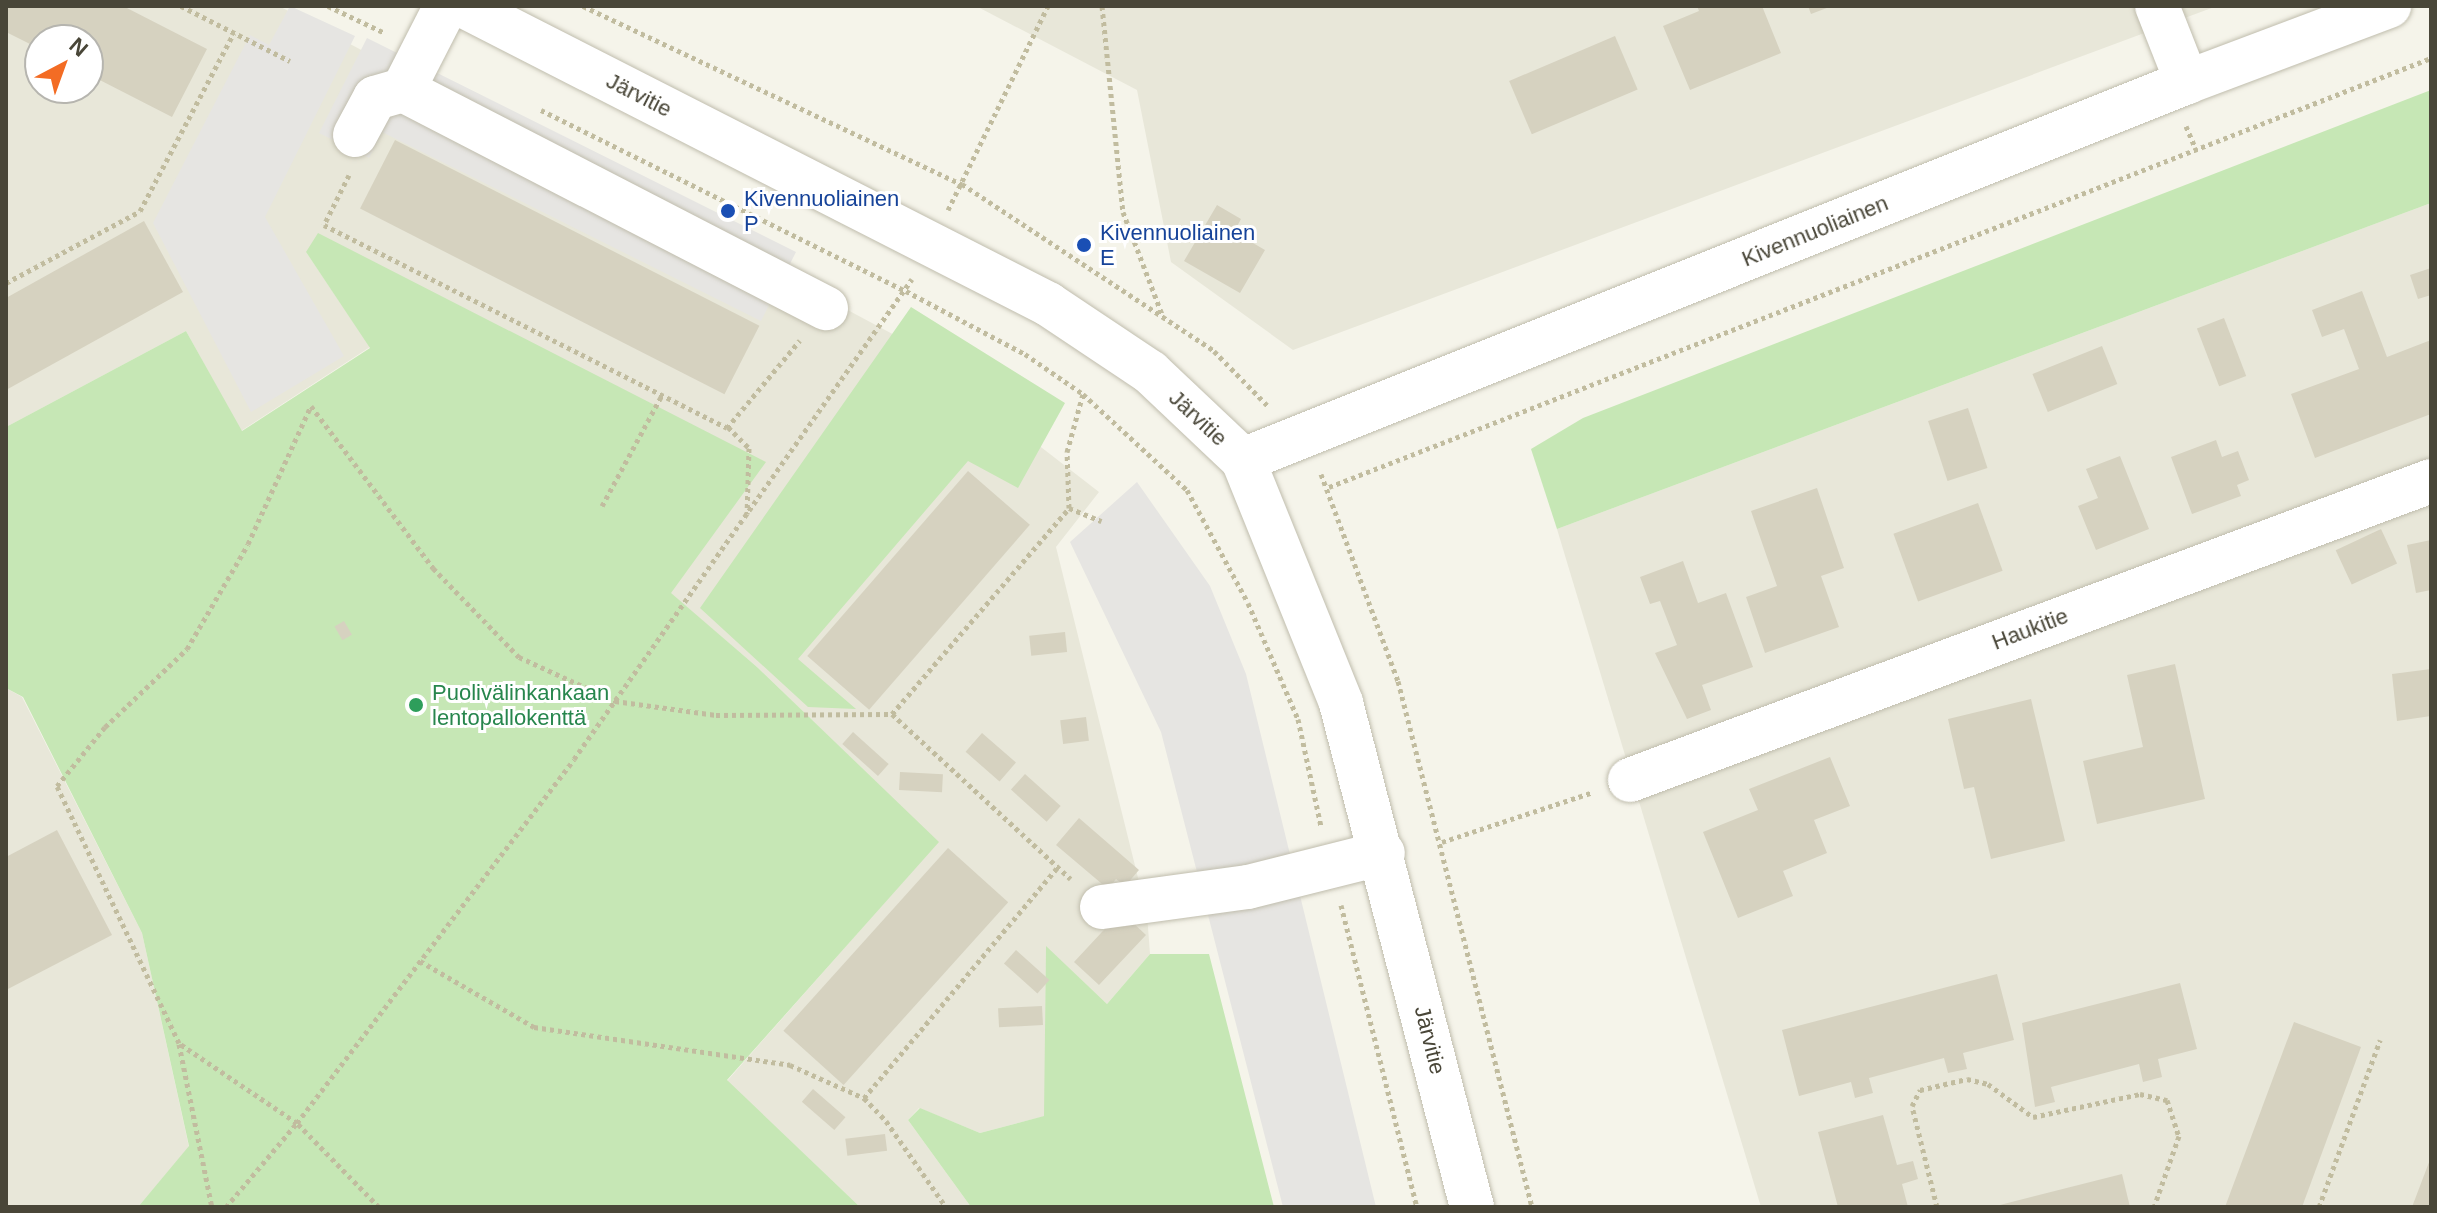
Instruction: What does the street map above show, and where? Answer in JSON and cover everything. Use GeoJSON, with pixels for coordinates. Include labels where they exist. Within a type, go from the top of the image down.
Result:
{"type":"FeatureCollection","features":[{"type":"Feature","properties":{"kind":"street"},"geometry":{"type":"LineString","coordinates":[[403,90],[446,6]]}},
{"type":"Feature","properties":{"kind":"street","name":"Järvitie"},"geometry":{"type":"LineString","coordinates":[[464,6],[511,17],[1048,304],[1150,372],[1243,460],[1341,703],[1383,853],[1472,1207]]}},
{"type":"Feature","properties":{"kind":"street"},"geometry":{"type":"LineString","coordinates":[[2157,6],[2187,82]]}},
{"type":"Feature","properties":{"kind":"street","name":"Kivennuoliainen"},"geometry":{"type":"LineString","coordinates":[[1243,460],[2187,82],[2389,6]]}},
{"type":"Feature","properties":{"kind":"street"},"geometry":{"type":"LineString","coordinates":[[355,135],[375,98],[403,90],[826,308]]}},
{"type":"Feature","properties":{"kind":"street","name":"Haukitie"},"geometry":{"type":"LineString","coordinates":[[1630,780],[2431,481]]}},
{"type":"Feature","properties":{"kind":"street"},"geometry":{"type":"LineString","coordinates":[[1102,907],[1201,896],[1331,868],[1383,853]]}},
{"type":"Feature","properties":{"kind":"path"},"geometry":{"type":"LineString","coordinates":[[181,6],[290,61]]}},
{"type":"Feature","properties":{"kind":"path"},"geometry":{"type":"LineString","coordinates":[[328,6],[423,52]]}},
{"type":"Feature","properties":{"kind":"path"},"geometry":{"type":"LineString","coordinates":[[583,6],[962,184],[1214,351],[1300,439],[1329,487],[1398,681],[1442,842],[1532,1207]]}},
{"type":"Feature","properties":{"kind":"path"},"geometry":{"type":"LineString","coordinates":[[226,1207],[297,1123],[615,701],[906,291],[962,184],[1048,6]]}},
{"type":"Feature","properties":{"kind":"path"},"geometry":{"type":"LineString","coordinates":[[1102,6],[1123,212],[1163,315]]}},
{"type":"Feature","properties":{"kind":"path"},"geometry":{"type":"LineString","coordinates":[[6,283],[140,211],[234,33]]}},
{"type":"Feature","properties":{"kind":"path"},"geometry":{"type":"LineString","coordinates":[[1329,487],[2431,58]]}},
{"type":"Feature","properties":{"kind":"path"},"geometry":{"type":"LineString","coordinates":[[537,108],[906,291],[1025,354],[1083,394],[1187,490],[1248,603],[1298,719],[1331,868],[1417,1207]]}},
{"type":"Feature","properties":{"kind":"path"},"geometry":{"type":"LineString","coordinates":[[355,135],[362,147],[324,225],[728,427],[749,448],[747,515]]}},
{"type":"Feature","properties":{"kind":"path"},"geometry":{"type":"LineString","coordinates":[[728,427],[826,308]]}},
{"type":"Feature","properties":{"kind":"path"},"geometry":{"type":"LineString","coordinates":[[892,714],[1069,508],[1067,452],[1083,394]]}},
{"type":"Feature","properties":{"kind":"path"},"geometry":{"type":"LineString","coordinates":[[602,506],[662,395]]}},
{"type":"Feature","properties":{"kind":"path"},"geometry":{"type":"LineString","coordinates":[[212,1207],[179,1043],[57,786],[105,727],[187,649],[248,544],[311,406],[433,568],[519,657],[615,701],[716,715],[892,714],[1102,907]]}},
{"type":"Feature","properties":{"kind":"path"},"geometry":{"type":"LineString","coordinates":[[1069,508],[1102,521]]}},
{"type":"Feature","properties":{"kind":"path"},"geometry":{"type":"LineString","coordinates":[[1442,842],[1630,780]]}},
{"type":"Feature","properties":{"kind":"path"},"geometry":{"type":"LineString","coordinates":[[864,1098],[1058,867]]}},
{"type":"Feature","properties":{"kind":"path"},"geometry":{"type":"LineString","coordinates":[[420,961],[534,1027],[790,1065],[864,1098],[886,1121],[946,1207]]}},
{"type":"Feature","properties":{"kind":"path"},"geometry":{"type":"LineString","coordinates":[[2319,1207],[2380,1040]]}},
{"type":"Feature","properties":{"kind":"path"},"geometry":{"type":"LineString","coordinates":[[179,1043],[297,1123],[379,1207]]}},
{"type":"Feature","properties":{"kind":"path"},"geometry":{"type":"LineString","coordinates":[[1937,1207],[1912,1106],[1920,1090],[1967,1079],[1988,1084],[2033,1117],[2140,1094],[2167,1100],[2179,1136],[2154,1207]]}},
{"type":"Feature","properties":{"kind":"shaded area"},"geometry":{"type":"Polygon","coordinates":[[[6,6],[279,6],[900,338],[1099,492],[1056,547],[1147,914],[1150,954],[1107,1004],[1046,947],[1045,1116],[980,1133],[919,1108],[908,1120],[971,1207],[860,1207],[727,1081],[938,842],[757,667],[670,593],[765,462],[306,252],[370,347],[241,431],[186,331],[6,427],[6,6]]]}},
{"type":"Feature","properties":{"kind":"shaded area"},"geometry":{"type":"Polygon","coordinates":[[[290,6],[355,36],[265,217],[344,356],[251,412],[153,223],[250,35],[269,45],[290,6]]]}},
{"type":"Feature","properties":{"kind":"shaded area"},"geometry":{"type":"Polygon","coordinates":[[[976,6],[2217,6],[1293,350],[1171,262],[1137,90],[976,6]]]}},
{"type":"Feature","properties":{"kind":"shaded area"},"geometry":{"type":"Polygon","coordinates":[[[367,38],[796,252],[761,321],[382,132],[369,158],[319,133],[367,38]]]}},
{"type":"Feature","properties":{"kind":"shaded area"},"geometry":{"type":"Polygon","coordinates":[[[2431,203],[2431,1207],[1761,1207],[1557,529],[2431,203]]]}},
{"type":"Feature","properties":{"kind":"shaded area"},"geometry":{"type":"Polygon","coordinates":[[[1137,482],[1210,586],[1246,674],[1376,1207],[1283,1207],[1161,732],[1070,542],[1137,482]]]}},
{"type":"Feature","properties":{"kind":"shaded area"},"geometry":{"type":"Polygon","coordinates":[[[6,688],[22,697],[142,933],[189,1147],[138,1207],[6,1207],[6,688]]]}},
{"type":"Feature","properties":{"kind":"green space"},"geometry":{"type":"Polygon","coordinates":[[[2431,90],[2431,203],[1557,529],[1531,449],[1583,418],[2431,90]]]}},
{"type":"Feature","properties":{"kind":"green space"},"geometry":{"type":"Polygon","coordinates":[[[318,233],[766,462],[671,593],[757,667],[939,842],[727,1080],[860,1207],[138,1207],[189,1146],[142,933],[23,697],[6,688],[6,427],[186,331],[242,431],[370,348],[306,252],[318,233]]]}},
{"type":"Feature","properties":{"kind":"green space"},"geometry":{"type":"Polygon","coordinates":[[[911,307],[1065,403],[1018,488],[968,461],[798,659],[856,709],[808,707],[700,608],[911,307]]]}},
{"type":"Feature","properties":{"kind":"green space"},"geometry":{"type":"Polygon","coordinates":[[[1046,946],[1107,1004],[1150,954],[1209,954],[1274,1207],[971,1207],[908,1120],[920,1108],[980,1133],[1044,1116],[1046,946]]]}},
{"type":"Feature","properties":{"kind":"building"},"geometry":{"type":"Polygon","coordinates":[[[6,6],[123,6],[207,49],[172,117],[104,82],[104,24],[24,24],[24,41],[6,32],[6,6]]]}},
{"type":"Feature","properties":{"kind":"building"},"geometry":{"type":"Polygon","coordinates":[[[1697,6],[1762,6],[1781,53],[1690,90],[1663,26],[1699,11],[1697,6]]]}},
{"type":"Feature","properties":{"kind":"building"},"geometry":{"type":"Polygon","coordinates":[[[1808,6],[1832,6],[1811,14],[1808,6]]]}},
{"type":"Feature","properties":{"kind":"building"},"geometry":{"type":"Polygon","coordinates":[[[1615,36],[1638,89],[1532,134],[1509,81],[1615,36]]]}},
{"type":"Feature","properties":{"kind":"building"},"geometry":{"type":"Polygon","coordinates":[[[395,140],[759,326],[724,394],[360,209],[395,140]]]}},
{"type":"Feature","properties":{"kind":"building"},"geometry":{"type":"Polygon","coordinates":[[[1217,205],[1241,219],[1234,232],[1265,250],[1240,293],[1184,261],[1217,205]]]}},
{"type":"Feature","properties":{"kind":"building"},"geometry":{"type":"Polygon","coordinates":[[[144,221],[183,292],[6,390],[6,298],[144,221]]]}},
{"type":"Feature","properties":{"kind":"building"},"geometry":{"type":"Polygon","coordinates":[[[2431,268],[2431,295],[2418,299],[2410,275],[2431,268]]]}},
{"type":"Feature","properties":{"kind":"building"},"geometry":{"type":"Polygon","coordinates":[[[2362,291],[2387,357],[2431,340],[2431,414],[2315,458],[2291,394],[2359,369],[2344,329],[2322,337],[2312,310],[2362,291]]]}},
{"type":"Feature","properties":{"kind":"building"},"geometry":{"type":"Polygon","coordinates":[[[2224,318],[2246,376],[2219,386],[2197,328],[2224,318]]]}},
{"type":"Feature","properties":{"kind":"building"},"geometry":{"type":"Polygon","coordinates":[[[2102,346],[2117,384],[2048,412],[2032,374],[2102,346]]]}},
{"type":"Feature","properties":{"kind":"building"},"geometry":{"type":"Polygon","coordinates":[[[1968,408],[1987,468],[1948,481],[1928,421],[1968,408]]]}},
{"type":"Feature","properties":{"kind":"building"},"geometry":{"type":"Polygon","coordinates":[[[2216,440],[2222,457],[2238,451],[2249,480],[2237,485],[2241,496],[2192,514],[2171,457],[2216,440]]]}},
{"type":"Feature","properties":{"kind":"building"},"geometry":{"type":"Polygon","coordinates":[[[2120,456],[2149,529],[2096,550],[2078,506],[2098,498],[2086,469],[2120,456]]]}},
{"type":"Feature","properties":{"kind":"building"},"geometry":{"type":"Polygon","coordinates":[[[968,471],[1030,525],[869,710],[807,656],[968,471]]]}},
{"type":"Feature","properties":{"kind":"building"},"geometry":{"type":"Polygon","coordinates":[[[1817,488],[1844,568],[1821,576],[1839,627],[1765,653],[1746,597],[1777,586],[1751,511],[1817,488]]]}},
{"type":"Feature","properties":{"kind":"building"},"geometry":{"type":"Polygon","coordinates":[[[1978,503],[2003,571],[1918,601],[1893,534],[1978,503]]]}},
{"type":"Feature","properties":{"kind":"building"},"geometry":{"type":"Polygon","coordinates":[[[2381,529],[2397,563],[2352,585],[2336,550],[2381,529]]]}},
{"type":"Feature","properties":{"kind":"building"},"geometry":{"type":"Polygon","coordinates":[[[2431,540],[2431,590],[2416,593],[2407,545],[2431,540]]]}},
{"type":"Feature","properties":{"kind":"building"},"geometry":{"type":"Polygon","coordinates":[[[1683,561],[1698,603],[1726,593],[1753,667],[1702,685],[1711,710],[1687,719],[1655,653],[1677,645],[1660,601],[1650,604],[1640,577],[1683,561]]]}},
{"type":"Feature","properties":{"kind":"building"},"geometry":{"type":"Polygon","coordinates":[[[344,621],[352,635],[342,640],[334,626],[344,621]]]}},
{"type":"Feature","properties":{"kind":"building"},"geometry":{"type":"Polygon","coordinates":[[[1065,632],[1067,652],[1031,656],[1029,636],[1065,632]]]}},
{"type":"Feature","properties":{"kind":"building"},"geometry":{"type":"Polygon","coordinates":[[[2175,664],[2205,799],[2097,824],[2083,761],[2143,747],[2127,675],[2175,664]]]}},
{"type":"Feature","properties":{"kind":"building"},"geometry":{"type":"Polygon","coordinates":[[[2431,669],[2431,716],[2397,721],[2392,674],[2431,669]]]}},
{"type":"Feature","properties":{"kind":"building"},"geometry":{"type":"Polygon","coordinates":[[[2031,699],[2065,841],[1991,859],[1974,787],[1964,789],[1948,719],[2031,699]]]}},
{"type":"Feature","properties":{"kind":"building"},"geometry":{"type":"Polygon","coordinates":[[[1086,717],[1089,741],[1063,744],[1060,720],[1086,717]]]}},
{"type":"Feature","properties":{"kind":"building"},"geometry":{"type":"Polygon","coordinates":[[[853,732],[889,764],[878,776],[842,744],[853,732]]]}},
{"type":"Feature","properties":{"kind":"building"},"geometry":{"type":"Polygon","coordinates":[[[982,733],[1016,763],[1000,781],[966,752],[982,733]]]}},
{"type":"Feature","properties":{"kind":"building"},"geometry":{"type":"Polygon","coordinates":[[[1830,757],[1850,806],[1814,820],[1827,853],[1783,871],[1793,896],[1738,918],[1703,832],[1758,810],[1749,789],[1830,757]]]}},
{"type":"Feature","properties":{"kind":"building"},"geometry":{"type":"Polygon","coordinates":[[[900,772],[943,774],[942,792],[899,790],[900,772]]]}},
{"type":"Feature","properties":{"kind":"building"},"geometry":{"type":"Polygon","coordinates":[[[1025,774],[1061,806],[1047,822],[1011,790],[1025,774]]]}},
{"type":"Feature","properties":{"kind":"building"},"geometry":{"type":"Polygon","coordinates":[[[1079,818],[1139,870],[1125,886],[1116,879],[1108,889],[1056,845],[1079,818]]]}},
{"type":"Feature","properties":{"kind":"building"},"geometry":{"type":"Polygon","coordinates":[[[57,830],[112,935],[6,990],[6,857],[57,830]]]}},
{"type":"Feature","properties":{"kind":"building"},"geometry":{"type":"Polygon","coordinates":[[[948,848],[1008,902],[844,1085],[783,1031],[948,848]]]}},
{"type":"Feature","properties":{"kind":"building"},"geometry":{"type":"Polygon","coordinates":[[[1115,918],[1125,927],[1130,920],[1146,935],[1099,985],[1074,962],[1115,918]]]}},
{"type":"Feature","properties":{"kind":"building"},"geometry":{"type":"Polygon","coordinates":[[[1016,950],[1049,980],[1037,993],[1004,963],[1016,950]]]}},
{"type":"Feature","properties":{"kind":"building"},"geometry":{"type":"Polygon","coordinates":[[[1997,974],[2014,1040],[1963,1053],[1967,1069],[1948,1073],[1944,1058],[1869,1078],[1873,1093],[1855,1098],[1851,1082],[1799,1096],[1782,1030],[1997,974]]]}},
{"type":"Feature","properties":{"kind":"building"},"geometry":{"type":"Polygon","coordinates":[[[2180,983],[2197,1049],[2158,1059],[2162,1077],[2143,1082],[2139,1064],[2051,1087],[2055,1102],[2035,1107],[2022,1023],[2180,983]]]}},
{"type":"Feature","properties":{"kind":"building"},"geometry":{"type":"Polygon","coordinates":[[[1042,1006],[1043,1025],[999,1027],[998,1008],[1042,1006]]]}},
{"type":"Feature","properties":{"kind":"building"},"geometry":{"type":"Polygon","coordinates":[[[2294,1022],[2361,1047],[2302,1207],[2225,1207],[2294,1022]]]}},
{"type":"Feature","properties":{"kind":"building"},"geometry":{"type":"Polygon","coordinates":[[[813,1089],[845,1117],[834,1130],[802,1102],[813,1089]]]}},
{"type":"Feature","properties":{"kind":"building"},"geometry":{"type":"Polygon","coordinates":[[[1883,1115],[1897,1165],[1913,1161],[1918,1179],[1902,1184],[1908,1207],[1838,1207],[1818,1132],[1883,1115]]]}},
{"type":"Feature","properties":{"kind":"building"},"geometry":{"type":"Polygon","coordinates":[[[885,1134],[887,1151],[847,1156],[845,1139],[885,1134]]]}},
{"type":"Feature","properties":{"kind":"building"},"geometry":{"type":"Polygon","coordinates":[[[2431,1157],[2431,1207],[2412,1207],[2431,1157]]]}},
{"type":"Feature","properties":{"kind":"building"},"geometry":{"type":"Polygon","coordinates":[[[2122,1174],[2130,1207],[1996,1207],[1996,1206],[2122,1174]]]}},
{"type":"Feature","properties":{"kind":"place","name":"Kivennuoliainen P"},"geometry":{"type":"Point","coordinates":[728,211]}},
{"type":"Feature","properties":{"kind":"place","name":"Kivennuoliainen E"},"geometry":{"type":"Point","coordinates":[1084,245]}},
{"type":"Feature","properties":{"kind":"place","name":"Puolivälinkankaan lentopallokenttä"},"geometry":{"type":"Point","coordinates":[416,705]}}]}
